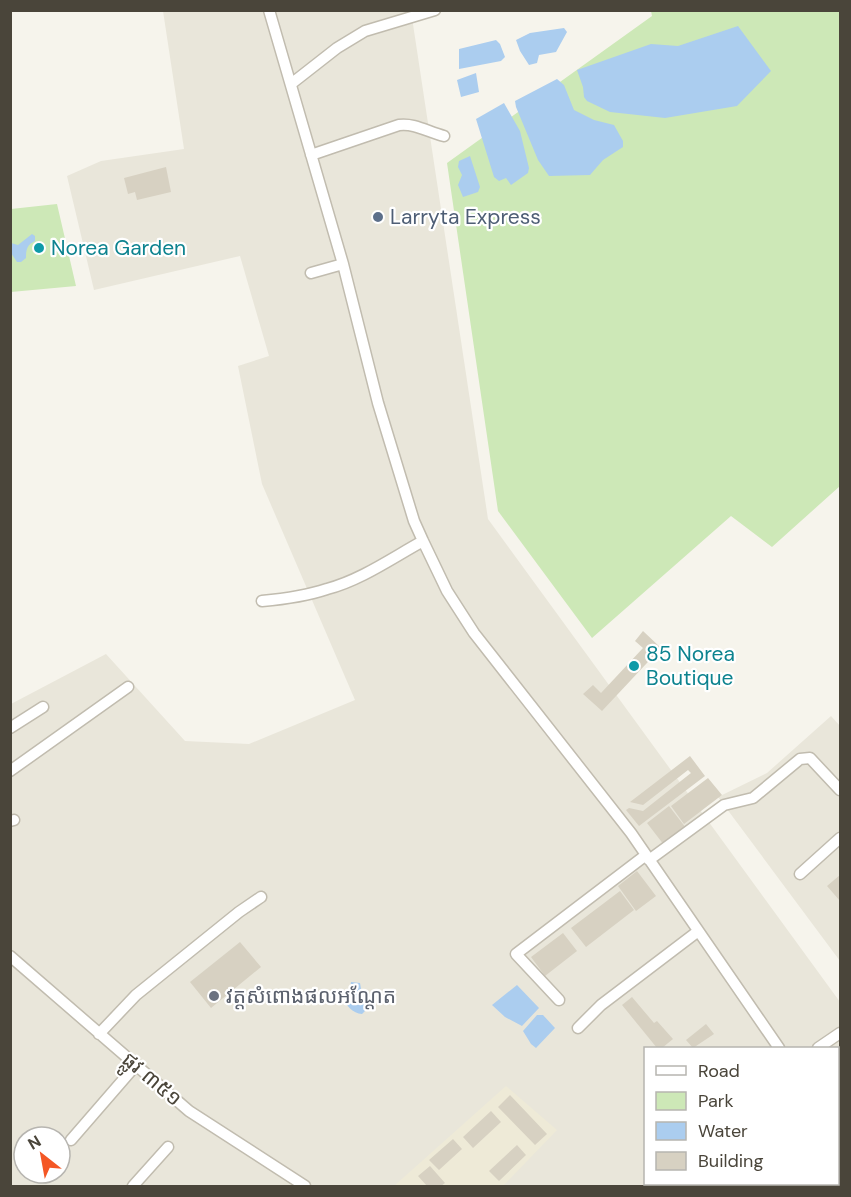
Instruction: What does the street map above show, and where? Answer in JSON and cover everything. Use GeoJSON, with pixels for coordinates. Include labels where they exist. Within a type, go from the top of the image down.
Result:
{"type":"FeatureCollection","features":[{"type":"Feature","properties":{"kind":"street"},"geometry":{"type":"LineString","coordinates":[[269,10],[343,264],[378,403],[414,521],[447,591],[474,633],[612,808],[778,1047]]}},
{"type":"Feature","properties":{"kind":"street"},"geometry":{"type":"LineString","coordinates":[[291,84],[337,48],[365,31],[435,10]]}},
{"type":"Feature","properties":{"kind":"street"},"geometry":{"type":"LineString","coordinates":[[311,155],[399,125],[411,124],[444,136]]}},
{"type":"Feature","properties":{"kind":"street"},"geometry":{"type":"LineString","coordinates":[[311,273],[343,264]]}},
{"type":"Feature","properties":{"kind":"street"},"geometry":{"type":"LineString","coordinates":[[262,601],[292,598],[329,589],[423,542]]}},
{"type":"Feature","properties":{"kind":"street"},"geometry":{"type":"LineString","coordinates":[[10,771],[128,687]]}},
{"type":"Feature","properties":{"kind":"street"},"geometry":{"type":"LineString","coordinates":[[10,728],[43,707]]}},
{"type":"Feature","properties":{"kind":"street"},"geometry":{"type":"LineString","coordinates":[[559,1000],[516,954],[724,805],[753,798],[800,759],[810,758],[840,790]]}},
{"type":"Feature","properties":{"kind":"street"},"geometry":{"type":"LineString","coordinates":[[800,874],[840,838]]}},
{"type":"Feature","properties":{"kind":"street"},"geometry":{"type":"LineString","coordinates":[[99,1034],[136,995],[238,912],[261,897]]}},
{"type":"Feature","properties":{"kind":"street"},"geometry":{"type":"LineString","coordinates":[[578,1028],[617,992],[697,932]]}},
{"type":"Feature","properties":{"kind":"street","name":"ផ្លូវ ៣៥១"},"geometry":{"type":"LineString","coordinates":[[10,956],[189,1111],[305,1186]]}},
{"type":"Feature","properties":{"kind":"street"},"geometry":{"type":"LineString","coordinates":[[819,1047],[840,1033]]}},
{"type":"Feature","properties":{"kind":"street"},"geometry":{"type":"LineString","coordinates":[[72,1139],[136,1065]]}},
{"type":"Feature","properties":{"kind":"street"},"geometry":{"type":"LineString","coordinates":[[134,1186],[168,1147]]}},
{"type":"Feature","properties":{"kind":"shaded area"},"geometry":{"type":"Polygon","coordinates":[[[163,11],[411,11],[488,519],[840,1002],[840,1186],[11,1186],[11,704],[106,654],[185,741],[249,744],[355,700],[262,484],[238,366],[269,356],[240,256],[94,290],[67,176],[101,161],[184,149],[163,11]]]}},
{"type":"Feature","properties":{"kind":"shaded area"},"geometry":{"type":"Polygon","coordinates":[[[831,716],[840,726],[840,961],[718,797],[767,773],[831,716]]]}},
{"type":"Feature","properties":{"kind":"shaded area"},"geometry":{"type":"Polygon","coordinates":[[[506,1086],[557,1130],[503,1186],[394,1186],[506,1086]]]}},
{"type":"Feature","properties":{"kind":"green space"},"geometry":{"type":"Polygon","coordinates":[[[651,11],[840,11],[840,486],[772,547],[731,516],[592,638],[498,511],[447,163],[652,16],[651,11]]]}},
{"type":"Feature","properties":{"kind":"green space","name":"Norea Garden"},"geometry":{"type":"Polygon","coordinates":[[[57,204],[76,286],[11,292],[11,209],[57,204]]]}},
{"type":"Feature","properties":{"kind":"water"},"geometry":{"type":"Polygon","coordinates":[[[738,26],[771,71],[737,106],[665,118],[610,112],[587,101],[584,97],[577,70],[651,44],[678,46],[738,26]]]}},
{"type":"Feature","properties":{"kind":"water"},"geometry":{"type":"Polygon","coordinates":[[[564,28],[567,32],[556,52],[539,55],[537,63],[529,65],[516,40],[530,33],[564,28]]]}},
{"type":"Feature","properties":{"kind":"water"},"geometry":{"type":"Polygon","coordinates":[[[496,40],[505,57],[501,61],[459,69],[459,49],[496,40]]]}},
{"type":"Feature","properties":{"kind":"water"},"geometry":{"type":"Polygon","coordinates":[[[476,73],[479,92],[461,97],[457,80],[476,73]]]}},
{"type":"Feature","properties":{"kind":"water"},"geometry":{"type":"Polygon","coordinates":[[[557,79],[564,85],[574,110],[594,120],[614,125],[623,141],[623,147],[603,160],[590,175],[549,176],[538,160],[516,107],[515,101],[557,79]]]}},
{"type":"Feature","properties":{"kind":"water"},"geometry":{"type":"Polygon","coordinates":[[[504,103],[520,131],[529,168],[528,173],[511,185],[506,178],[499,181],[494,177],[476,119],[504,103]]]}},
{"type":"Feature","properties":{"kind":"water"},"geometry":{"type":"Polygon","coordinates":[[[470,156],[480,187],[478,192],[463,197],[458,185],[462,175],[458,167],[459,161],[470,156]]]}},
{"type":"Feature","properties":{"kind":"water"},"geometry":{"type":"Polygon","coordinates":[[[32,234],[35,236],[35,241],[30,244],[26,258],[17,262],[11,253],[11,243],[18,245],[32,234]]]}},
{"type":"Feature","properties":{"kind":"water"},"geometry":{"type":"Polygon","coordinates":[[[351,982],[360,983],[365,1011],[362,1014],[351,1009],[344,998],[346,990],[350,989],[351,982]]]}},
{"type":"Feature","properties":{"kind":"water"},"geometry":{"type":"Polygon","coordinates":[[[517,985],[539,1008],[522,1026],[505,1017],[492,1005],[517,985]]]}},
{"type":"Feature","properties":{"kind":"water"},"geometry":{"type":"Polygon","coordinates":[[[537,1015],[543,1015],[555,1028],[536,1048],[523,1031],[537,1015]]]}},
{"type":"Feature","properties":{"kind":"building"},"geometry":{"type":"Polygon","coordinates":[[[166,167],[171,192],[137,200],[135,192],[128,194],[124,178],[166,167]]]}},
{"type":"Feature","properties":{"kind":"building","name":"85 Norea Boutique"},"geometry":{"type":"Polygon","coordinates":[[[643,631],[661,648],[602,711],[583,694],[593,685],[601,693],[643,648],[635,641],[643,631]]]}},
{"type":"Feature","properties":{"kind":"building"},"geometry":{"type":"Polygon","coordinates":[[[690,756],[705,776],[639,826],[626,810],[629,808],[643,811],[691,773],[688,770],[643,805],[630,802],[690,756]]]}},
{"type":"Feature","properties":{"kind":"building"},"geometry":{"type":"Polygon","coordinates":[[[708,778],[722,795],[684,824],[671,806],[708,778]]]}},
{"type":"Feature","properties":{"kind":"building"},"geometry":{"type":"Polygon","coordinates":[[[669,806],[686,828],[664,845],[647,823],[669,806]]]}},
{"type":"Feature","properties":{"kind":"building"},"geometry":{"type":"Polygon","coordinates":[[[637,871],[656,896],[636,911],[618,886],[637,871]]]}},
{"type":"Feature","properties":{"kind":"building"},"geometry":{"type":"Polygon","coordinates":[[[840,875],[840,901],[827,886],[840,875]]]}},
{"type":"Feature","properties":{"kind":"building"},"geometry":{"type":"Polygon","coordinates":[[[620,891],[634,910],[586,947],[571,928],[620,891]]]}},
{"type":"Feature","properties":{"kind":"building"},"geometry":{"type":"Polygon","coordinates":[[[563,933],[577,951],[545,976],[531,957],[563,933]]]}},
{"type":"Feature","properties":{"kind":"building"},"geometry":{"type":"Polygon","coordinates":[[[240,942],[261,967],[211,1008],[190,982],[240,942]]]}},
{"type":"Feature","properties":{"kind":"building"},"geometry":{"type":"Polygon","coordinates":[[[632,997],[654,1023],[657,1021],[673,1039],[663,1047],[656,1047],[622,1005],[632,997]]]}},
{"type":"Feature","properties":{"kind":"building"},"geometry":{"type":"Polygon","coordinates":[[[706,1024],[714,1034],[694,1047],[686,1040],[706,1024]]]}},
{"type":"Feature","properties":{"kind":"building"},"geometry":{"type":"Polygon","coordinates":[[[510,1095],[547,1134],[535,1145],[498,1107],[510,1095]]]}},
{"type":"Feature","properties":{"kind":"building"},"geometry":{"type":"Polygon","coordinates":[[[491,1111],[501,1122],[473,1148],[463,1137],[491,1111]]]}},
{"type":"Feature","properties":{"kind":"building"},"geometry":{"type":"Polygon","coordinates":[[[453,1139],[462,1149],[439,1170],[429,1160],[453,1139]]]}},
{"type":"Feature","properties":{"kind":"building"},"geometry":{"type":"Polygon","coordinates":[[[517,1145],[526,1155],[499,1181],[489,1171],[517,1145]]]}},
{"type":"Feature","properties":{"kind":"building"},"geometry":{"type":"Polygon","coordinates":[[[430,1166],[445,1183],[441,1186],[427,1186],[418,1176],[430,1166]]]}},
{"type":"Feature","properties":{"kind":"place","name":"Larryta Express"},"geometry":{"type":"Point","coordinates":[378,217]}},
{"type":"Feature","properties":{"kind":"place","name":"Norea Garden"},"geometry":{"type":"Point","coordinates":[39,248]}},
{"type":"Feature","properties":{"kind":"place","name":"85 Norea Boutique"},"geometry":{"type":"Point","coordinates":[634,666]}},
{"type":"Feature","properties":{"kind":"place","name":"វត្តសំពោងផលអណ្តែត"},"geometry":{"type":"Point","coordinates":[214,996]}}]}
